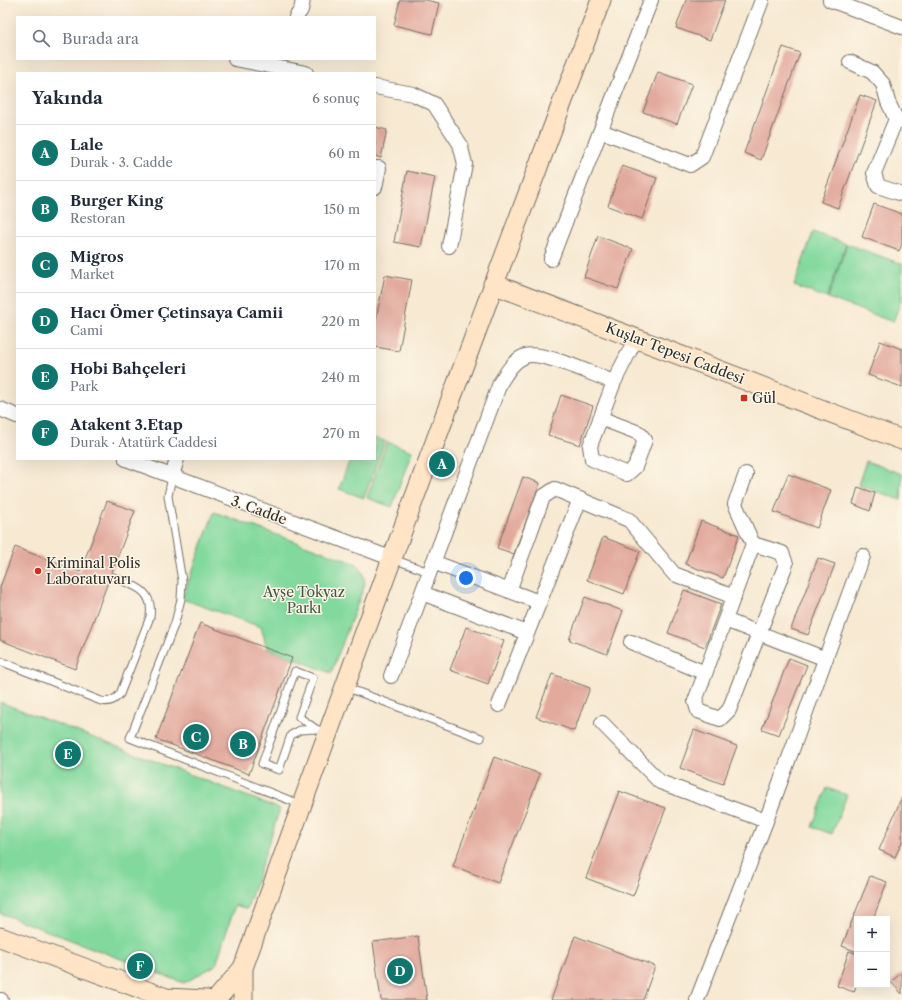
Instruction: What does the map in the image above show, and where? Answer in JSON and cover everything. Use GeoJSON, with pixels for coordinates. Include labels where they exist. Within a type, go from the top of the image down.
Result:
{"type":"FeatureCollection","features":[{"type":"Feature","properties":{"kind":"street"},"geometry":{"type":"LineString","coordinates":[[297,16],[301,10],[303,0]]}},
{"type":"Feature","properties":{"kind":"street"},"geometry":{"type":"LineString","coordinates":[[217,1000],[243,968],[302,805],[321,731],[344,687],[393,559],[493,284],[601,0]]}},
{"type":"Feature","properties":{"kind":"street"},"geometry":{"type":"LineString","coordinates":[[551,259],[651,0]]}},
{"type":"Feature","properties":{"kind":"street"},"geometry":{"type":"LineString","coordinates":[[601,130],[690,165],[702,157],[762,0]]}},
{"type":"Feature","properties":{"kind":"street"},"geometry":{"type":"LineString","coordinates":[[830,0],[902,27]]}},
{"type":"Feature","properties":{"kind":"street"},"geometry":{"type":"LineString","coordinates":[[239,60],[300,72]]}},
{"type":"Feature","properties":{"kind":"street"},"geometry":{"type":"LineString","coordinates":[[850,62],[872,72],[883,84],[888,102],[899,120],[874,173],[878,186],[902,194]]}},
{"type":"Feature","properties":{"kind":"street"},"geometry":{"type":"LineString","coordinates":[[376,86],[413,94],[434,104],[460,144],[465,164],[449,246]]}},
{"type":"Feature","properties":{"kind":"street"},"geometry":{"type":"LineString","coordinates":[[376,168],[379,168],[376,182]]}},
{"type":"Feature","properties":{"kind":"street","name":"Kuşlar Tepesi Caddesi"},"geometry":{"type":"LineString","coordinates":[[493,284],[902,440]]}},
{"type":"Feature","properties":{"kind":"street"},"geometry":{"type":"LineString","coordinates":[[600,418],[614,382],[636,338]]}},
{"type":"Feature","properties":{"kind":"street"},"geometry":{"type":"LineString","coordinates":[[391,676],[500,383],[512,365],[526,356],[547,357],[614,382]]}},
{"type":"Feature","properties":{"kind":"street"},"geometry":{"type":"LineString","coordinates":[[0,410],[16,416]]}},
{"type":"Feature","properties":{"kind":"street","name":"3. Cadde"},"geometry":{"type":"LineString","coordinates":[[129,460],[393,559]]}},
{"type":"Feature","properties":{"kind":"street"},"geometry":{"type":"LineString","coordinates":[[172,477],[177,460]]}},
{"type":"Feature","properties":{"kind":"street"},"geometry":{"type":"LineString","coordinates":[[746,474],[735,504],[753,544],[695,701],[698,711],[720,719],[729,710],[786,564],[782,553],[753,544]]}},
{"type":"Feature","properties":{"kind":"street"},"geometry":{"type":"LineString","coordinates":[[509,591],[543,497],[555,489],[629,520],[674,574],[734,597]]}},
{"type":"Feature","properties":{"kind":"street"},"geometry":{"type":"LineString","coordinates":[[499,706],[580,499]]}},
{"type":"Feature","properties":{"kind":"street"},"geometry":{"type":"LineString","coordinates":[[697,1000],[766,821],[863,556]]}},
{"type":"Feature","properties":{"kind":"street"},"geometry":{"type":"LineString","coordinates":[[431,567],[509,591],[539,602]]}},
{"type":"Feature","properties":{"kind":"street"},"geometry":{"type":"LineString","coordinates":[[422,592],[527,633]]}},
{"type":"Feature","properties":{"kind":"street"},"geometry":{"type":"LineString","coordinates":[[725,620],[826,659]]}},
{"type":"Feature","properties":{"kind":"street"},"geometry":{"type":"LineString","coordinates":[[631,642],[705,673]]}},
{"type":"Feature","properties":{"kind":"street"},"geometry":{"type":"LineString","coordinates":[[602,722],[660,782],[766,821]]}},
{"type":"Feature","properties":{"kind":"street"},"geometry":{"type":"LineString","coordinates":[[0,938],[167,999],[207,1000]]}},
{"type":"Feature","properties":{"kind":"street"},"geometry":{"type":"LineString","coordinates":[[243,968],[243,1000]]}},
{"type":"Feature","properties":{"kind":"street"},"geometry":{"type":"LineString","coordinates":[[217,1000],[227,1000]]}},
{"type":"Feature","properties":{"kind":"lane"},"geometry":{"type":"LineString","coordinates":[[172,477],[168,496],[182,581],[181,599],[175,623],[130,738],[302,805]]}},
{"type":"Feature","properties":{"kind":"lane"},"geometry":{"type":"LineString","coordinates":[[393,559],[431,567]]}},
{"type":"Feature","properties":{"kind":"lane"},"geometry":{"type":"LineString","coordinates":[[0,661],[101,701],[109,702],[117,698],[120,694],[150,618],[150,612],[148,599],[140,588],[113,577]]}},
{"type":"Feature","properties":{"kind":"lane"},"geometry":{"type":"LineString","coordinates":[[295,671],[313,678],[299,717],[321,731],[300,730],[291,735],[279,770],[262,764],[295,671]]}},
{"type":"Feature","properties":{"kind":"lane"},"geometry":{"type":"LineString","coordinates":[[344,687],[481,738]]}},
{"type":"Feature","properties":{"kind":"green space"},"geometry":{"type":"Polygon","coordinates":[[[813,232],[846,244],[827,298],[794,286],[813,232]]]}},
{"type":"Feature","properties":{"kind":"green space"},"geometry":{"type":"Polygon","coordinates":[[[847,244],[902,264],[902,298],[893,322],[828,298],[847,244]]]}},
{"type":"Feature","properties":{"kind":"green space"},"geometry":{"type":"Polygon","coordinates":[[[376,438],[385,441],[364,498],[339,489],[350,460],[376,460],[376,438]]]}},
{"type":"Feature","properties":{"kind":"green space"},"geometry":{"type":"Polygon","coordinates":[[[387,442],[412,451],[392,507],[367,498],[387,442]]]}},
{"type":"Feature","properties":{"kind":"green space"},"geometry":{"type":"Polygon","coordinates":[[[866,461],[902,474],[901,500],[858,485],[866,461]]]}},
{"type":"Feature","properties":{"kind":"green space","name":"Ayşe Tokyaz Parkı"},"geometry":{"type":"Polygon","coordinates":[[[214,512],[357,564],[363,573],[365,584],[331,673],[267,648],[261,627],[182,599],[214,512]]]}},
{"type":"Feature","properties":{"kind":"green space"},"geometry":{"type":"Polygon","coordinates":[[[0,702],[280,809],[247,909],[235,905],[216,965],[184,983],[0,913],[0,702]]]}},
{"type":"Feature","properties":{"kind":"green space"},"geometry":{"type":"Polygon","coordinates":[[[827,788],[847,795],[832,834],[812,827],[827,788]]]}},
{"type":"Feature","properties":{"kind":"building"},"geometry":{"type":"Polygon","coordinates":[[[400,0],[425,0],[439,3],[432,34],[394,25],[400,0]]]}},
{"type":"Feature","properties":{"kind":"building"},"geometry":{"type":"Polygon","coordinates":[[[686,0],[725,0],[710,40],[676,28],[686,0]]]}},
{"type":"Feature","properties":{"kind":"building"},"geometry":{"type":"Polygon","coordinates":[[[783,47],[800,53],[761,160],[744,153],[783,47]]]}},
{"type":"Feature","properties":{"kind":"building"},"geometry":{"type":"Polygon","coordinates":[[[658,72],[692,84],[677,124],[643,112],[658,72]]]}},
{"type":"Feature","properties":{"kind":"building"},"geometry":{"type":"Polygon","coordinates":[[[860,95],[877,101],[838,208],[821,202],[860,95]]]}},
{"type":"Feature","properties":{"kind":"building"},"geometry":{"type":"Polygon","coordinates":[[[376,127],[387,130],[381,158],[376,156],[376,127]]]}},
{"type":"Feature","properties":{"kind":"building"},"geometry":{"type":"Polygon","coordinates":[[[622,166],[657,178],[642,219],[608,206],[622,166]]]}},
{"type":"Feature","properties":{"kind":"building"},"geometry":{"type":"Polygon","coordinates":[[[407,171],[435,177],[421,247],[394,242],[407,171]]]}},
{"type":"Feature","properties":{"kind":"building"},"geometry":{"type":"Polygon","coordinates":[[[874,204],[902,214],[902,244],[899,251],[862,237],[874,204]]]}},
{"type":"Feature","properties":{"kind":"building"},"geometry":{"type":"Polygon","coordinates":[[[598,236],[633,249],[618,289],[584,277],[598,236]]]}},
{"type":"Feature","properties":{"kind":"building"},"geometry":{"type":"Polygon","coordinates":[[[385,275],[412,280],[399,351],[376,347],[376,319],[385,275]]]}},
{"type":"Feature","properties":{"kind":"building"},"geometry":{"type":"Polygon","coordinates":[[[880,341],[902,349],[902,387],[868,375],[880,341]]]}},
{"type":"Feature","properties":{"kind":"building"},"geometry":{"type":"Polygon","coordinates":[[[561,395],[593,406],[580,445],[548,435],[561,395]]]}},
{"type":"Feature","properties":{"kind":"building"},"geometry":{"type":"Polygon","coordinates":[[[788,474],[831,490],[817,528],[774,512],[788,474]]]}},
{"type":"Feature","properties":{"kind":"building"},"geometry":{"type":"Polygon","coordinates":[[[523,477],[540,483],[514,554],[497,548],[523,477]]]}},
{"type":"Feature","properties":{"kind":"building"},"geometry":{"type":"Polygon","coordinates":[[[858,487],[875,493],[870,511],[853,504],[858,487]]]}},
{"type":"Feature","properties":{"kind":"building"},"geometry":{"type":"Polygon","coordinates":[[[107,501],[135,511],[75,669],[0,640],[0,587],[15,547],[80,572],[107,501]]]}},
{"type":"Feature","properties":{"kind":"building"},"geometry":{"type":"Polygon","coordinates":[[[701,521],[739,535],[723,578],[685,564],[701,521]]]}},
{"type":"Feature","properties":{"kind":"building"},"geometry":{"type":"Polygon","coordinates":[[[603,537],[640,551],[624,594],[587,580],[603,537]]]}},
{"type":"Feature","properties":{"kind":"building"},"geometry":{"type":"Polygon","coordinates":[[[818,558],[835,564],[808,635],[791,629],[818,558]]]}},
{"type":"Feature","properties":{"kind":"building"},"geometry":{"type":"Polygon","coordinates":[[[684,590],[721,604],[705,647],[668,633],[684,590]]]}},
{"type":"Feature","properties":{"kind":"building"},"geometry":{"type":"Polygon","coordinates":[[[585,597],[623,611],[607,654],[569,640],[585,597]]]}},
{"type":"Feature","properties":{"kind":"building"},"geometry":{"type":"Polygon","coordinates":[[[200,623],[292,658],[249,774],[156,739],[200,623]]]}},
{"type":"Feature","properties":{"kind":"building"},"geometry":{"type":"Polygon","coordinates":[[[466,627],[504,641],[488,684],[450,670],[466,627]]]}},
{"type":"Feature","properties":{"kind":"building"},"geometry":{"type":"Polygon","coordinates":[[[789,658],[807,665],[779,735],[762,729],[789,658]]]}},
{"type":"Feature","properties":{"kind":"building"},"geometry":{"type":"Polygon","coordinates":[[[552,674],[590,688],[574,731],[536,717],[552,674]]]}},
{"type":"Feature","properties":{"kind":"building"},"geometry":{"type":"Polygon","coordinates":[[[694,730],[737,746],[723,784],[680,768],[694,730]]]}},
{"type":"Feature","properties":{"kind":"building"},"geometry":{"type":"Polygon","coordinates":[[[494,757],[540,774],[498,883],[453,866],[494,757]]]}},
{"type":"Feature","properties":{"kind":"building"},"geometry":{"type":"Polygon","coordinates":[[[619,791],[666,808],[633,896],[586,878],[619,791]]]}},
{"type":"Feature","properties":{"kind":"building"},"geometry":{"type":"Polygon","coordinates":[[[902,797],[902,842],[895,857],[879,850],[902,797]]]}},
{"type":"Feature","properties":{"kind":"building"},"geometry":{"type":"Polygon","coordinates":[[[870,876],[887,882],[874,916],[854,916],[870,876]]]}},
{"type":"Feature","properties":{"kind":"building"},"geometry":{"type":"Polygon","coordinates":[[[854,916],[854,951],[842,946],[854,916]]]}},
{"type":"Feature","properties":{"kind":"building"},"geometry":{"type":"Polygon","coordinates":[[[418,936],[427,1000],[381,1000],[373,942],[418,936]]]}},
{"type":"Feature","properties":{"kind":"building"},"geometry":{"type":"Polygon","coordinates":[[[575,936],[655,966],[643,1000],[551,1000],[575,936]]]}},
{"type":"Feature","properties":{"kind":"building"},"geometry":{"type":"Polygon","coordinates":[[[849,951],[854,953],[854,988],[855,988],[854,992],[837,986],[849,951]]]}},
{"type":"Feature","properties":{"kind":"building"},"geometry":{"type":"Polygon","coordinates":[[[902,972],[902,994],[891,982],[902,972]]]}},
{"type":"Feature","properties":{"kind":"place","name":"Gül"},"geometry":{"type":"Point","coordinates":[744,398]}},
{"type":"Feature","properties":{"kind":"place","name":"Lale"},"geometry":{"type":"Point","coordinates":[442,464]}},
{"type":"Feature","properties":{"kind":"place","name":"Kriminal Polis Laboratuvarı"},"geometry":{"type":"Point","coordinates":[38,571]}},
{"type":"Feature","properties":{"kind":"place","name":"Migros"},"geometry":{"type":"Point","coordinates":[196,737]}},
{"type":"Feature","properties":{"kind":"place","name":"Burger King"},"geometry":{"type":"Point","coordinates":[243,744]}},
{"type":"Feature","properties":{"kind":"place","name":"Hobi Bahçeleri"},"geometry":{"type":"Point","coordinates":[68,754]}},
{"type":"Feature","properties":{"kind":"place","name":"Atakent 3.Etap"},"geometry":{"type":"Point","coordinates":[140,966]}},
{"type":"Feature","properties":{"kind":"place","name":"Hacı Ömer Çetinsaya Camii"},"geometry":{"type":"Point","coordinates":[400,971]}}]}
